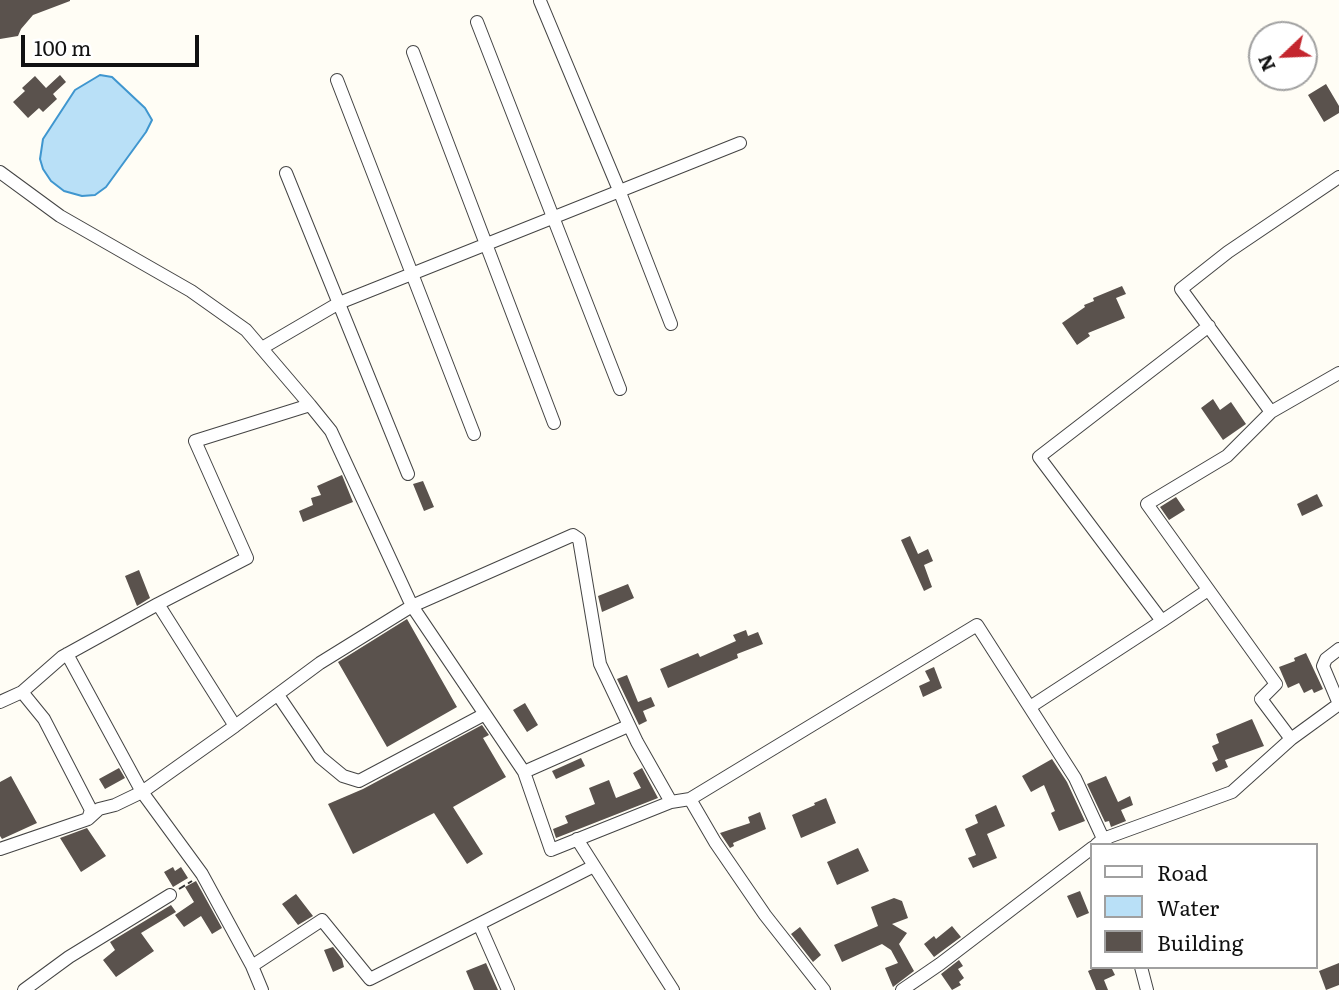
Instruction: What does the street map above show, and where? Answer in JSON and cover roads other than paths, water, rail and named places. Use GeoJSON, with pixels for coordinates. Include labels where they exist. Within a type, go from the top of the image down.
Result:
{"type":"FeatureCollection","features":[{"type":"Feature","properties":{"kind":"street"},"geometry":{"type":"LineString","coordinates":[[540,1],[619,190],[671,324]]}},
{"type":"Feature","properties":{"kind":"street"},"geometry":{"type":"LineString","coordinates":[[477,22],[620,389]]}},
{"type":"Feature","properties":{"kind":"street"},"geometry":{"type":"LineString","coordinates":[[413,52],[554,423]]}},
{"type":"Feature","properties":{"kind":"street"},"geometry":{"type":"LineString","coordinates":[[337,80],[474,434]]}},
{"type":"Feature","properties":{"kind":"street"},"geometry":{"type":"LineString","coordinates":[[261,348],[339,303],[740,142]]}},
{"type":"Feature","properties":{"kind":"street"},"geometry":{"type":"LineString","coordinates":[[0,172],[60,216],[191,291],[246,330],[310,405],[331,431],[412,606],[524,772],[551,850],[671,802],[690,799],[977,625],[1075,778],[1099,843]]}},
{"type":"Feature","properties":{"kind":"street"},"geometry":{"type":"LineString","coordinates":[[286,173],[408,474]]}},
{"type":"Feature","properties":{"kind":"street"},"geometry":{"type":"LineString","coordinates":[[1272,412],[1181,289],[1228,252],[1339,177]]}},
{"type":"Feature","properties":{"kind":"street"},"geometry":{"type":"LineString","coordinates":[[1162,621],[1039,457],[1209,326]]}},
{"type":"Feature","properties":{"kind":"street"},"geometry":{"type":"LineString","coordinates":[[1291,739],[1261,699],[1276,684],[1147,504],[1227,456],[1272,412],[1339,373]]}},
{"type":"Feature","properties":{"kind":"street"},"geometry":{"type":"LineString","coordinates":[[0,702],[22,692],[67,654],[247,558],[195,441],[310,405]]}},
{"type":"Feature","properties":{"kind":"street"},"geometry":{"type":"LineString","coordinates":[[0,849],[88,819],[99,809],[115,805],[142,792],[320,663],[412,606],[573,535],[579,539],[583,558],[600,664],[628,726],[671,802]]}},
{"type":"Feature","properties":{"kind":"street"},"geometry":{"type":"LineString","coordinates":[[1030,708],[1208,590]]}},
{"type":"Feature","properties":{"kind":"street"},"geometry":{"type":"LineString","coordinates":[[158,604],[235,726]]}},
{"type":"Feature","properties":{"kind":"street"},"geometry":{"type":"LineString","coordinates":[[1102,843],[1232,792],[1291,739],[1339,704],[1323,666],[1325,659],[1339,649]]}},
{"type":"Feature","properties":{"kind":"street"},"geometry":{"type":"LineString","coordinates":[[67,654],[142,792],[202,874],[252,966],[262,990]]}},
{"type":"Feature","properties":{"kind":"street"},"geometry":{"type":"LineString","coordinates":[[22,692],[44,719],[75,776],[91,810],[88,819]]}},
{"type":"Feature","properties":{"kind":"street"},"geometry":{"type":"LineString","coordinates":[[278,695],[320,757],[343,776],[359,781],[485,714]]}},
{"type":"Feature","properties":{"kind":"street"},"geometry":{"type":"LineString","coordinates":[[524,772],[628,726]]}},
{"type":"Feature","properties":{"kind":"street"},"geometry":{"type":"LineString","coordinates":[[690,799],[715,842],[765,915],[824,990]]}},
{"type":"Feature","properties":{"kind":"street"},"geometry":{"type":"LineString","coordinates":[[577,839],[673,990]]}},
{"type":"Feature","properties":{"kind":"street"},"geometry":{"type":"LineString","coordinates":[[902,990],[1090,851]]}},
{"type":"Feature","properties":{"kind":"street"},"geometry":{"type":"LineString","coordinates":[[252,966],[322,920],[370,979],[594,866]]}},
{"type":"Feature","properties":{"kind":"street"},"geometry":{"type":"LineString","coordinates":[[24,990],[69,957],[170,895]]}},
{"type":"Feature","properties":{"kind":"street"},"geometry":{"type":"LineString","coordinates":[[479,924],[508,990]]}},
{"type":"Feature","properties":{"kind":"street"},"geometry":{"type":"LineString","coordinates":[[1142,969],[1147,990]]}},
{"type":"Feature","properties":{"kind":"water"},"geometry":{"type":"Polygon","coordinates":[[[100,75],[112,77],[145,108],[152,120],[106,187],[95,195],[82,196],[64,191],[51,181],[40,159],[43,139],[75,90],[100,75]]]}}]}
